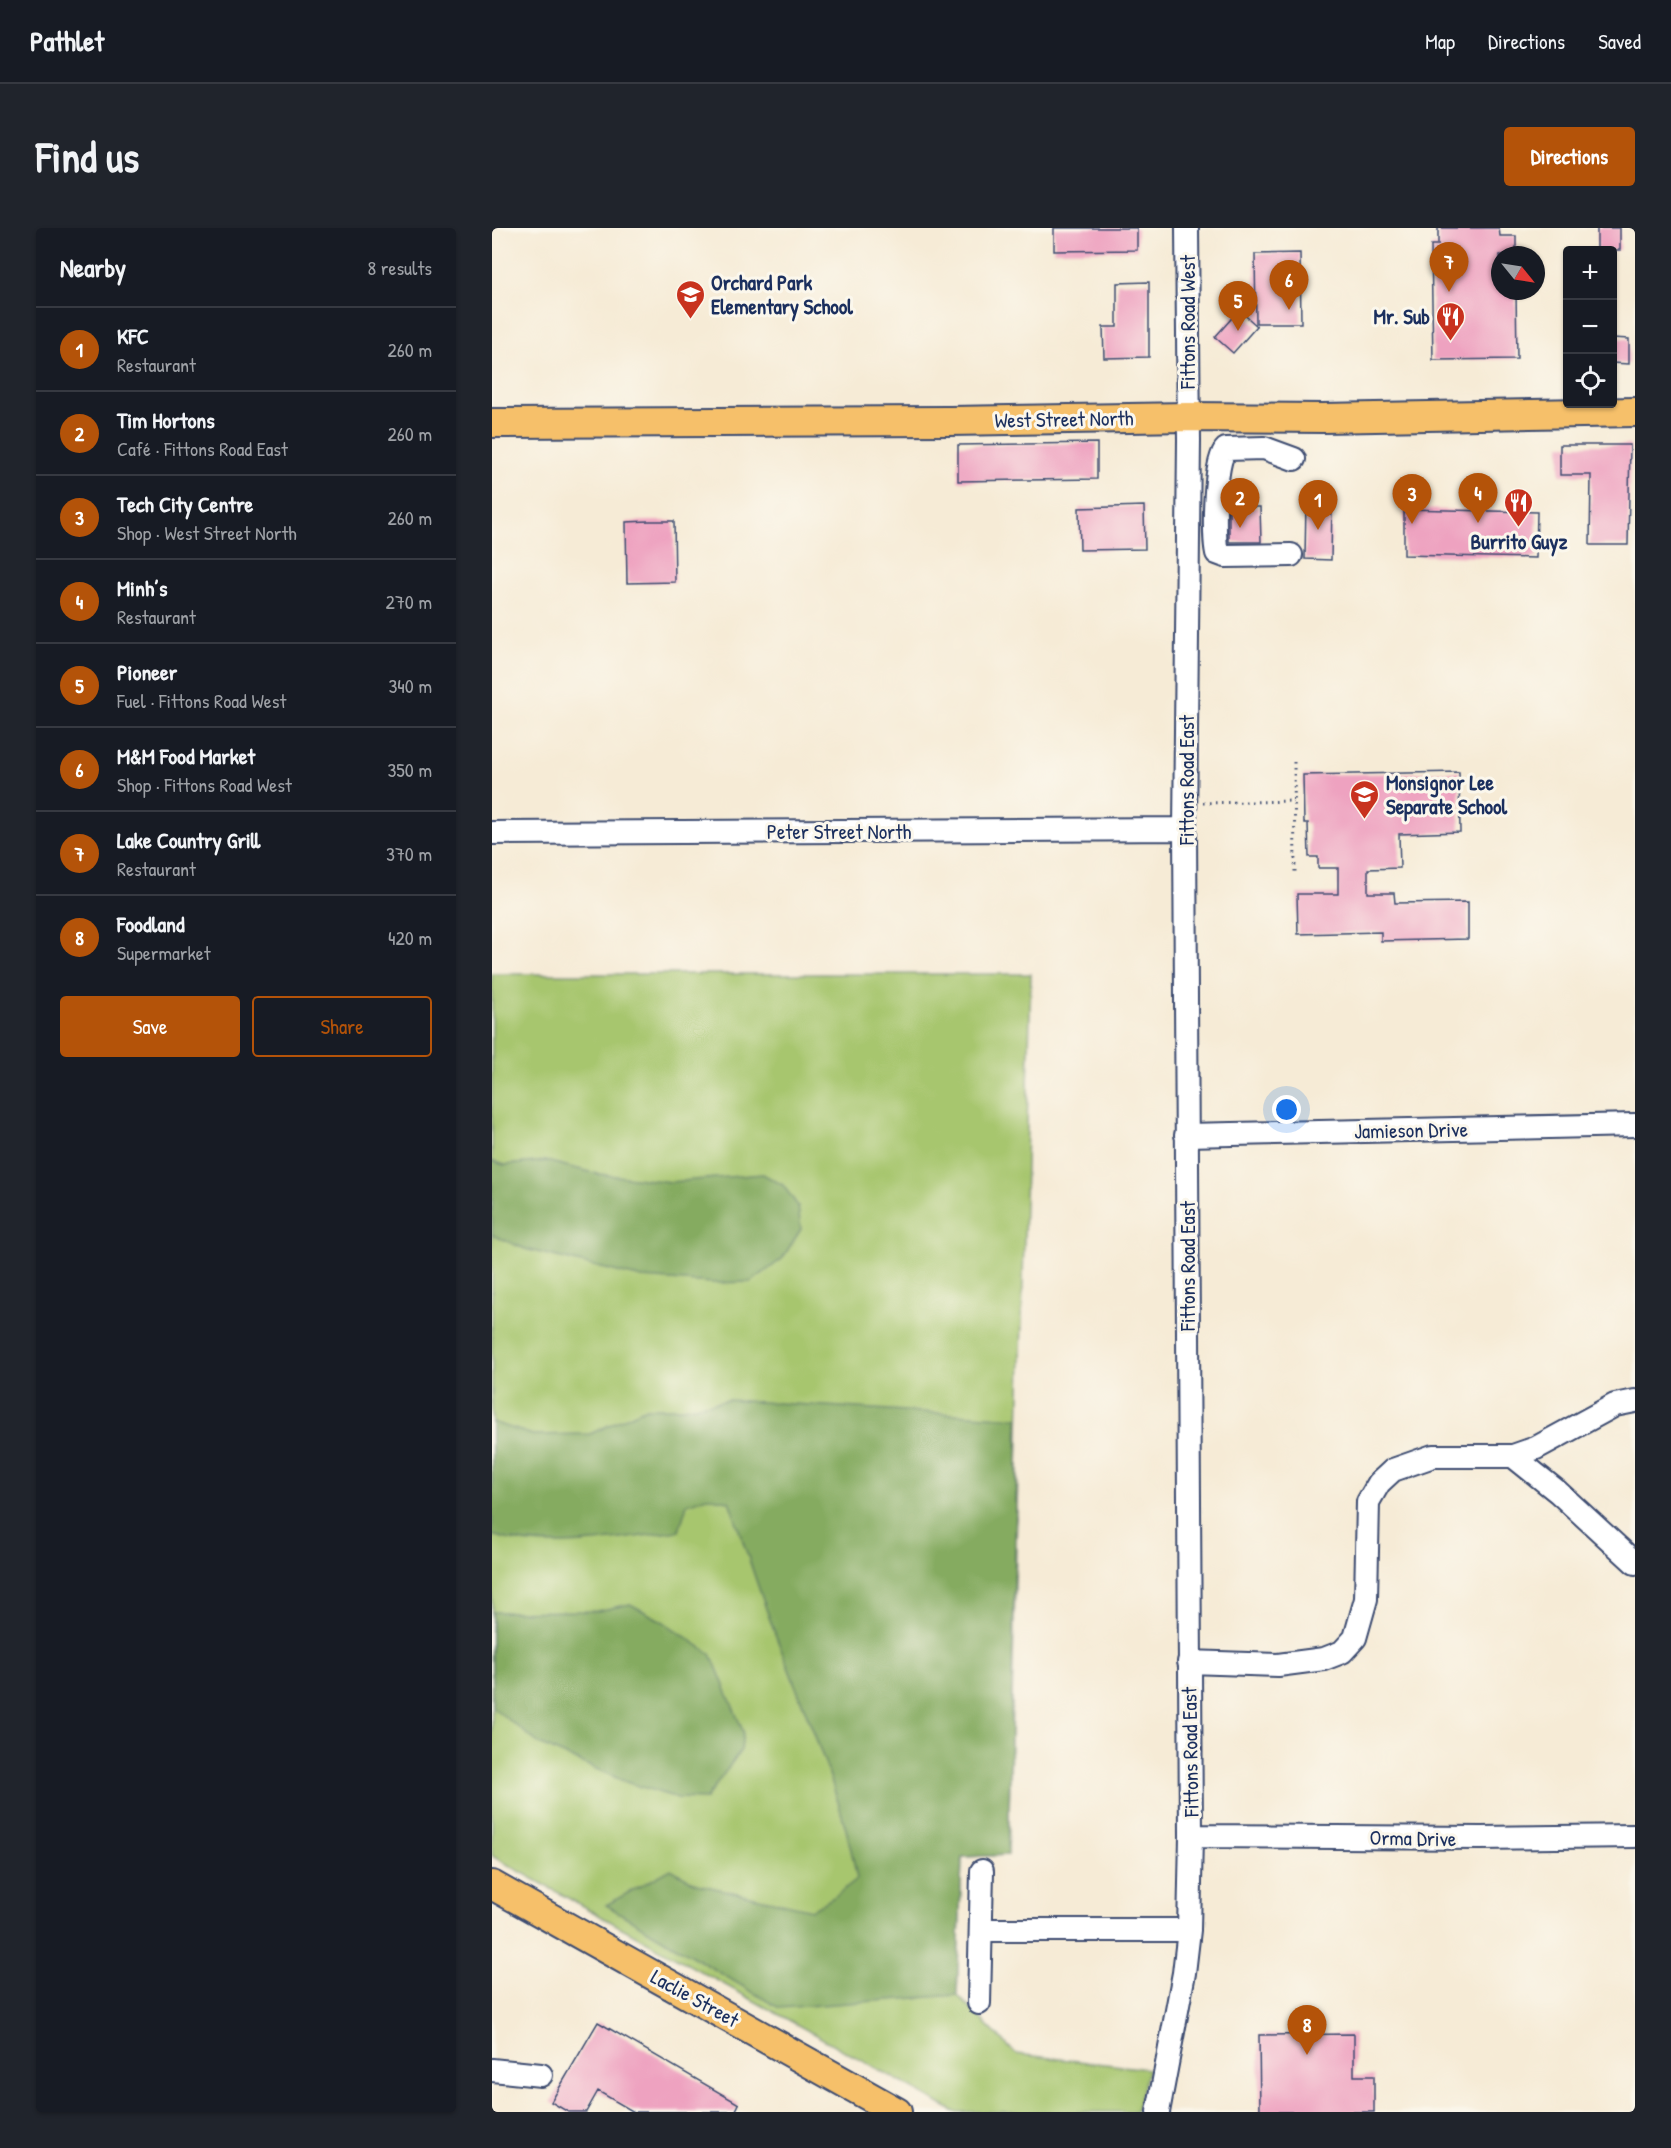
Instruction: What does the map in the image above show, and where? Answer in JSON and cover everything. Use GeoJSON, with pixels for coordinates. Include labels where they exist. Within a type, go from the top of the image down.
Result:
{"type":"FeatureCollection","features":[{"type":"Feature","properties":{"kind":"main road","name":"West Street North"},"geometry":{"type":"LineString","coordinates":[[492,423],[939,421],[1188,417],[1323,418],[1635,412]]}},
{"type":"Feature","properties":{"kind":"main road","name":"Laclie Street"},"geometry":{"type":"LineString","coordinates":[[492,1885],[897,2112]]}},
{"type":"Feature","properties":{"kind":"street","name":"Fittons Road West"},"geometry":{"type":"LineString","coordinates":[[1187,228],[1188,417]]}},
{"type":"Feature","properties":{"kind":"street","name":"Fittons Road East"},"geometry":{"type":"LineString","coordinates":[[1158,2112],[1184,1972],[1189,1930],[1191,1836],[1185,829],[1188,417]]}},
{"type":"Feature","properties":{"kind":"street"},"geometry":{"type":"LineString","coordinates":[[1291,555],[1225,556],[1217,553],[1217,485],[1220,460],[1226,449],[1264,448],[1294,459]]}},
{"type":"Feature","properties":{"kind":"street","name":"Peter Street North"},"geometry":{"type":"LineString","coordinates":[[492,833],[1185,829]]}},
{"type":"Feature","properties":{"kind":"street","name":"Jamieson Drive"},"geometry":{"type":"LineString","coordinates":[[1186,1135],[1635,1125]]}},
{"type":"Feature","properties":{"kind":"street"},"geometry":{"type":"LineString","coordinates":[[1189,1662],[1278,1665],[1324,1659],[1342,1652],[1355,1638],[1366,1599],[1368,1502],[1379,1483],[1393,1470],[1433,1456],[1513,1456],[1536,1448],[1616,1405],[1635,1401]]}},
{"type":"Feature","properties":{"kind":"street"},"geometry":{"type":"LineString","coordinates":[[1513,1456],[1558,1492],[1635,1563]]}},
{"type":"Feature","properties":{"kind":"street","name":"Orma Drive"},"geometry":{"type":"LineString","coordinates":[[1191,1836],[1481,1838],[1635,1836]]}},
{"type":"Feature","properties":{"kind":"street"},"geometry":{"type":"LineString","coordinates":[[979,2003],[982,1871]]}},
{"type":"Feature","properties":{"kind":"street"},"geometry":{"type":"LineString","coordinates":[[981,1930],[1189,1930]]}},
{"type":"Feature","properties":{"kind":"street"},"geometry":{"type":"LineString","coordinates":[[492,2070],[541,2075]]}},
{"type":"Feature","properties":{"kind":"path"},"geometry":{"type":"LineString","coordinates":[[1294,762],[1295,872]]}},
{"type":"Feature","properties":{"kind":"path"},"geometry":{"type":"LineString","coordinates":[[1195,803],[1294,801]]}},
{"type":"Feature","properties":{"kind":"green space"},"geometry":{"type":"Polygon","coordinates":[[[492,974],[1031,974],[1008,1855],[962,1857],[957,1995],[1016,2054],[1148,2069],[1136,2112],[955,2112],[492,1856],[492,974]]]}},
{"type":"Feature","properties":{"kind":"green space"},"geometry":{"type":"Polygon","coordinates":[[[492,1161],[505,1165],[546,1161],[598,1174],[671,1182],[763,1174],[783,1185],[798,1206],[801,1229],[782,1259],[751,1282],[713,1283],[642,1278],[525,1249],[492,1235],[492,1161]]]}},
{"type":"Feature","properties":{"kind":"green space"},"geometry":{"type":"Polygon","coordinates":[[[728,1400],[1018,1418],[1008,1855],[962,1857],[957,1995],[779,2008],[606,1905],[671,1869],[697,1884],[812,1910],[857,1879],[834,1789],[772,1626],[729,1501],[707,1497],[687,1504],[679,1531],[561,1544],[515,1541],[492,1535],[492,1422],[533,1435],[590,1434],[646,1408],[682,1408],[728,1400]]]}},
{"type":"Feature","properties":{"kind":"green space"},"geometry":{"type":"Polygon","coordinates":[[[630,1604],[662,1621],[711,1654],[743,1731],[741,1750],[706,1799],[677,1798],[626,1782],[541,1745],[492,1707],[492,1612],[597,1611],[630,1604]]]}},
{"type":"Feature","properties":{"kind":"building"},"geometry":{"type":"Polygon","coordinates":[[[1054,228],[1137,228],[1137,250],[1054,251],[1054,228]]]}},
{"type":"Feature","properties":{"kind":"building"},"geometry":{"type":"Polygon","coordinates":[[[1438,228],[1499,228],[1500,236],[1516,236],[1516,246],[1491,246],[1491,300],[1516,300],[1517,359],[1433,360],[1431,245],[1438,245],[1438,228]]]}},
{"type":"Feature","properties":{"kind":"building"},"geometry":{"type":"Polygon","coordinates":[[[1597,228],[1620,228],[1620,250],[1617,250],[1617,246],[1597,246],[1597,228]]]}},
{"type":"Feature","properties":{"kind":"building"},"geometry":{"type":"Polygon","coordinates":[[[1300,253],[1301,323],[1256,323],[1255,254],[1300,253]]]}},
{"type":"Feature","properties":{"kind":"building"},"geometry":{"type":"Polygon","coordinates":[[[1149,282],[1149,357],[1104,358],[1103,327],[1117,327],[1117,283],[1149,282]]]}},
{"type":"Feature","properties":{"kind":"building"},"geometry":{"type":"Polygon","coordinates":[[[1239,310],[1257,326],[1233,353],[1215,337],[1239,310]]]}},
{"type":"Feature","properties":{"kind":"building"},"geometry":{"type":"Polygon","coordinates":[[[1617,338],[1629,339],[1629,364],[1617,363],[1617,338]]]}},
{"type":"Feature","properties":{"kind":"building"},"geometry":{"type":"Polygon","coordinates":[[[1097,443],[1097,479],[958,481],[958,445],[1097,443]]]}},
{"type":"Feature","properties":{"kind":"building"},"geometry":{"type":"Polygon","coordinates":[[[1560,445],[1630,445],[1628,545],[1590,545],[1591,475],[1560,475],[1560,445]]]}},
{"type":"Feature","properties":{"kind":"building"},"geometry":{"type":"Polygon","coordinates":[[[1306,501],[1332,501],[1331,560],[1305,559],[1306,501]]]}},
{"type":"Feature","properties":{"kind":"building"},"geometry":{"type":"Polygon","coordinates":[[[1144,506],[1145,549],[1080,550],[1079,508],[1144,506]]]}},
{"type":"Feature","properties":{"kind":"building"},"geometry":{"type":"Polygon","coordinates":[[[1229,507],[1260,507],[1261,542],[1229,542],[1229,507]]]}},
{"type":"Feature","properties":{"kind":"building"},"geometry":{"type":"Polygon","coordinates":[[[1404,509],[1537,512],[1536,558],[1404,555],[1404,509]]]}},
{"type":"Feature","properties":{"kind":"building"},"geometry":{"type":"Polygon","coordinates":[[[674,521],[675,582],[627,583],[626,522],[674,521]]]}},
{"type":"Feature","properties":{"kind":"building"},"geometry":{"type":"Polygon","coordinates":[[[1459,772],[1460,832],[1399,834],[1400,868],[1368,869],[1368,893],[1394,893],[1395,903],[1468,902],[1468,939],[1381,941],[1381,932],[1298,934],[1297,894],[1338,894],[1338,868],[1318,868],[1318,857],[1309,857],[1308,823],[1304,823],[1303,775],[1459,772]]]}},
{"type":"Feature","properties":{"kind":"building"},"geometry":{"type":"Polygon","coordinates":[[[598,2022],[739,2104],[735,2112],[634,2112],[598,2091],[586,2112],[568,2112],[551,2102],[598,2022]]]}},
{"type":"Feature","properties":{"kind":"building"},"geometry":{"type":"Polygon","coordinates":[[[1354,2034],[1354,2076],[1374,2076],[1374,2112],[1260,2112],[1259,2035],[1354,2034]]]}},
{"type":"Feature","properties":{"kind":"place","name":"Lake Country Grill"},"geometry":{"type":"Point","coordinates":[1449,292]}},
{"type":"Feature","properties":{"kind":"place","name":"M&M Food Market"},"geometry":{"type":"Point","coordinates":[1289,310]}},
{"type":"Feature","properties":{"kind":"place","name":"Orchard Park Elementary School"},"geometry":{"type":"Point","coordinates":[690,320]}},
{"type":"Feature","properties":{"kind":"place","name":"Pioneer"},"geometry":{"type":"Point","coordinates":[1238,331]}},
{"type":"Feature","properties":{"kind":"place","name":"Mr. Sub"},"geometry":{"type":"Point","coordinates":[1451,342]}},
{"type":"Feature","properties":{"kind":"place","name":"Minh’s"},"geometry":{"type":"Point","coordinates":[1478,523]}},
{"type":"Feature","properties":{"kind":"place","name":"Tech City Centre"},"geometry":{"type":"Point","coordinates":[1412,524]}},
{"type":"Feature","properties":{"kind":"place","name":"Tim Hortons"},"geometry":{"type":"Point","coordinates":[1240,528]}},
{"type":"Feature","properties":{"kind":"place","name":"Burrito Guyz"},"geometry":{"type":"Point","coordinates":[1519,528]}},
{"type":"Feature","properties":{"kind":"place","name":"KFC"},"geometry":{"type":"Point","coordinates":[1318,530]}},
{"type":"Feature","properties":{"kind":"place","name":"Monsignor Lee Separate School"},"geometry":{"type":"Point","coordinates":[1365,820]}},
{"type":"Feature","properties":{"kind":"place","name":"Foodland"},"geometry":{"type":"Point","coordinates":[1307,2055]}}]}
